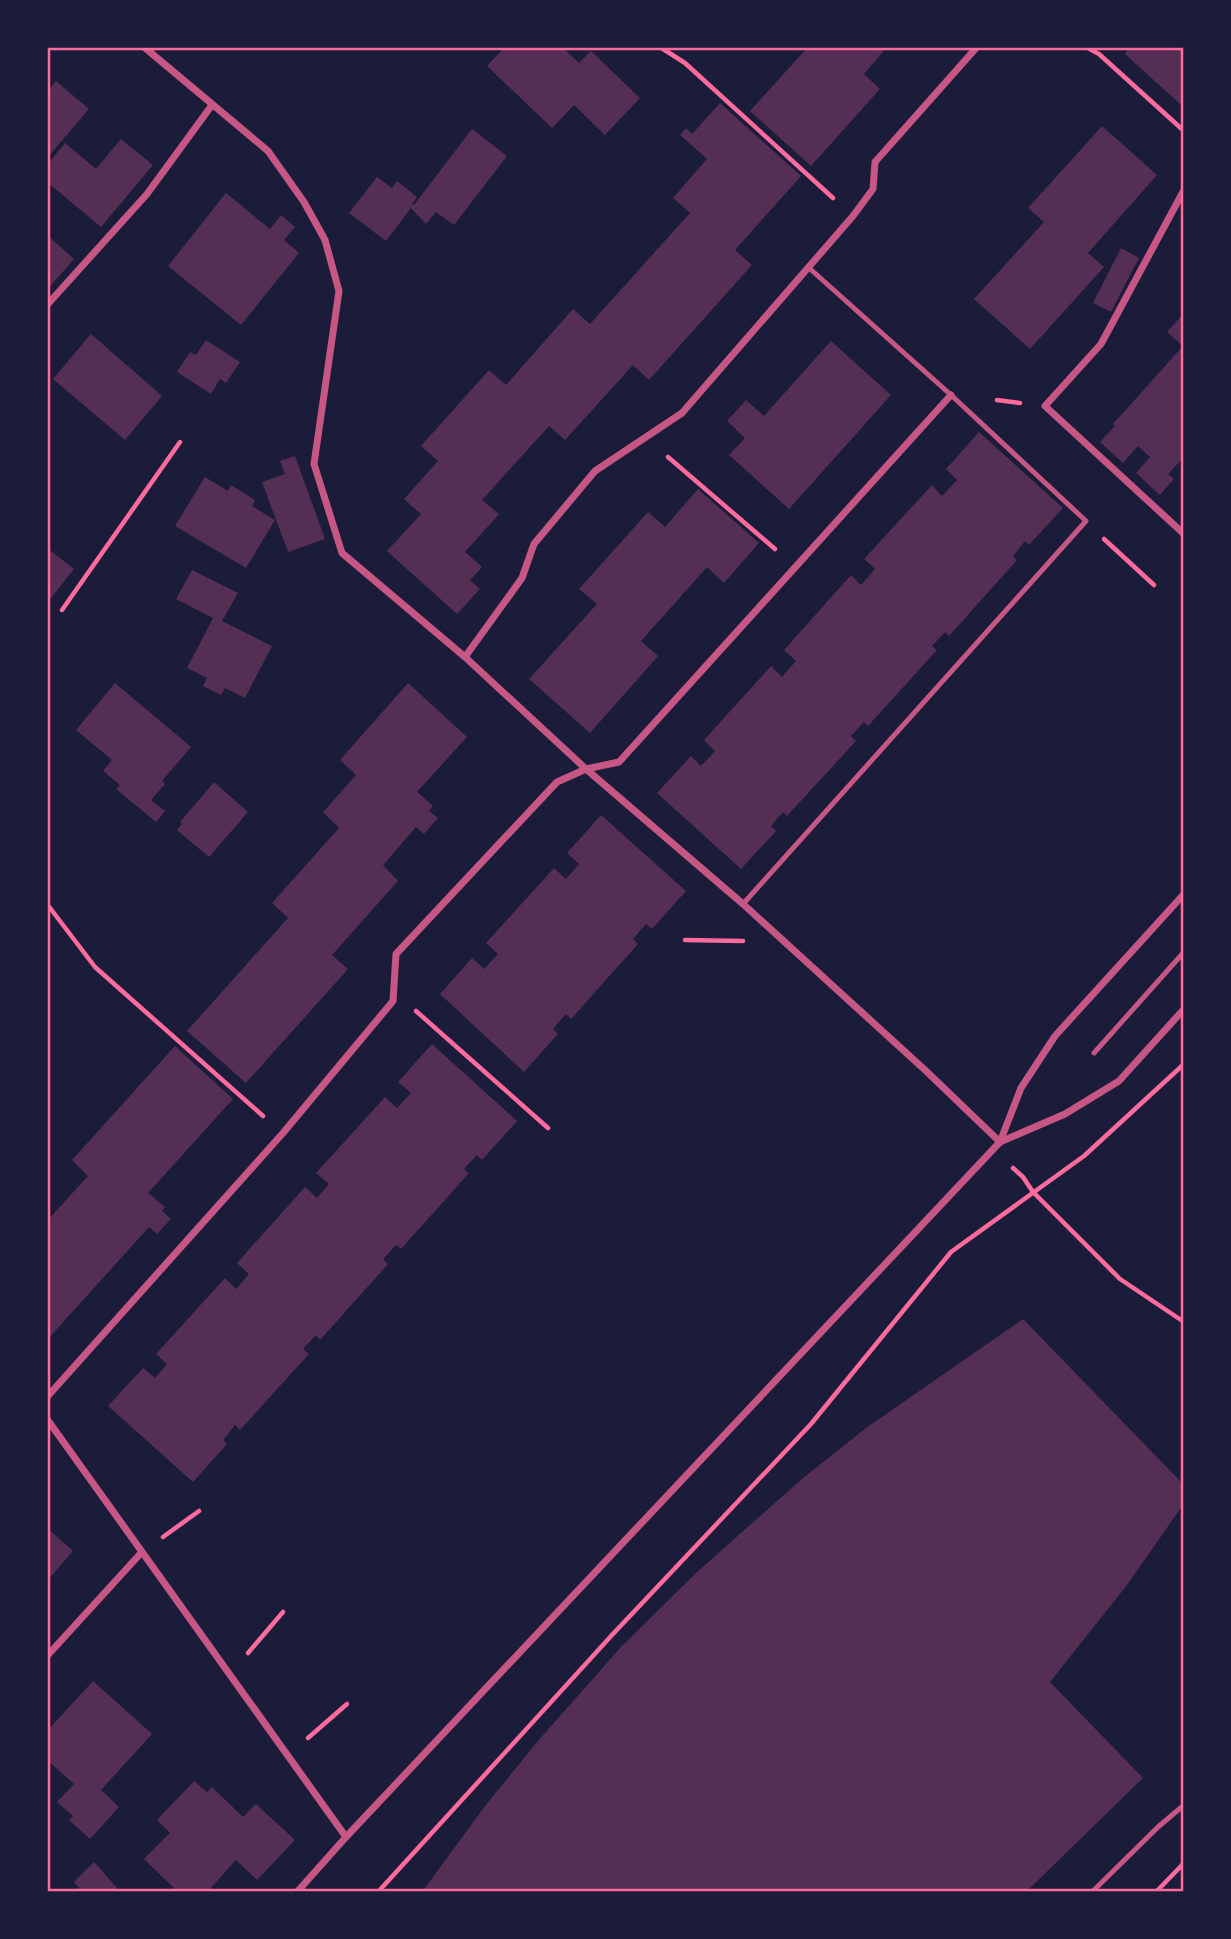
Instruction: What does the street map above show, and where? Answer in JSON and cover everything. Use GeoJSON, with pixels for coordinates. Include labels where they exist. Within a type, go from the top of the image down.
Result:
{"type":"FeatureCollection","features":[{"type":"Feature","properties":{"kind":"street"},"geometry":{"type":"LineString","coordinates":[[144,47],[268,151],[304,202],[325,240],[339,291],[314,464],[342,553],[465,657],[586,769],[743,904],[1000,1142]]}},
{"type":"Feature","properties":{"kind":"street"},"geometry":{"type":"LineString","coordinates":[[465,657],[523,578],[534,544],[595,471],[682,413],[853,216],[873,189],[875,163],[977,47]]}},
{"type":"Feature","properties":{"kind":"street"},"geometry":{"type":"LineString","coordinates":[[47,305],[148,194],[212,104]]}},
{"type":"Feature","properties":{"kind":"street"},"geometry":{"type":"LineString","coordinates":[[1184,190],[1101,344],[1045,406],[1184,534]]}},
{"type":"Feature","properties":{"kind":"street"},"geometry":{"type":"LineString","coordinates":[[47,1397],[283,1133],[393,1001],[396,954],[557,782],[586,769],[619,762],[951,395]]}},
{"type":"Feature","properties":{"kind":"street"},"geometry":{"type":"LineString","coordinates":[[296,1892],[1000,1142],[1021,1088],[1055,1036],[1184,894]]}},
{"type":"Feature","properties":{"kind":"street"},"geometry":{"type":"LineString","coordinates":[[1000,1142],[1065,1114],[1119,1081],[1184,1009]]}},
{"type":"Feature","properties":{"kind":"street"},"geometry":{"type":"LineString","coordinates":[[47,1419],[346,1837]]}},
{"type":"Feature","properties":{"kind":"street"},"geometry":{"type":"LineString","coordinates":[[47,1656],[141,1553]]}},
{"type":"Feature","properties":{"kind":"lane"},"geometry":{"type":"LineString","coordinates":[[743,904],[1086,521],[808,267]]}},
{"type":"Feature","properties":{"kind":"lane"},"geometry":{"type":"LineString","coordinates":[[1094,1053],[1184,952]]}},
{"type":"Feature","properties":{"kind":"lane"},"geometry":{"type":"LineString","coordinates":[[1092,1892],[1184,1805]]}},
{"type":"Feature","properties":{"kind":"path"},"geometry":{"type":"LineString","coordinates":[[660,47],[685,63],[853,216]]}},
{"type":"Feature","properties":{"kind":"path"},"geometry":{"type":"LineString","coordinates":[[1086,47],[1099,54],[1184,131]]}},
{"type":"Feature","properties":{"kind":"path"},"geometry":{"type":"LineString","coordinates":[[645,437],[794,566]]}},
{"type":"Feature","properties":{"kind":"path"},"geometry":{"type":"LineString","coordinates":[[62,610],[180,442]]}},
{"type":"Feature","properties":{"kind":"path"},"geometry":{"type":"LineString","coordinates":[[1086,521],[1154,585]]}},
{"type":"Feature","properties":{"kind":"path"},"geometry":{"type":"LineString","coordinates":[[47,904],[95,967],[283,1133]]}},
{"type":"Feature","properties":{"kind":"path"},"geometry":{"type":"LineString","coordinates":[[685,940],[783,942]]}},
{"type":"Feature","properties":{"kind":"path"},"geometry":{"type":"LineString","coordinates":[[393,1001],[416,1011],[548,1128]]}},
{"type":"Feature","properties":{"kind":"path"},"geometry":{"type":"LineString","coordinates":[[378,1892],[612,1634],[811,1424],[951,1252],[1084,1156],[1184,1065]]}},
{"type":"Feature","properties":{"kind":"path"},"geometry":{"type":"LineString","coordinates":[[1000,1142],[1014,1168],[1033,1192],[1120,1279],[1184,1322]]}},
{"type":"Feature","properties":{"kind":"path"},"geometry":{"type":"LineString","coordinates":[[141,1553],[199,1511]]}},
{"type":"Feature","properties":{"kind":"path"},"geometry":{"type":"LineString","coordinates":[[229,1675],[283,1612]]}},
{"type":"Feature","properties":{"kind":"path"},"geometry":{"type":"LineString","coordinates":[[288,1756],[347,1704]]}},
{"type":"Feature","properties":{"kind":"path"},"geometry":{"type":"LineString","coordinates":[[1156,1892],[1184,1863]]}},
{"type":"Feature","properties":{"kind":"building"},"geometry":{"type":"Polygon","coordinates":[[[505,47],[562,47],[579,63],[591,51],[640,98],[605,135],[574,105],[552,128],[487,66],[505,47]]]}},
{"type":"Feature","properties":{"kind":"building"},"geometry":{"type":"Polygon","coordinates":[[[808,47],[887,47],[864,74],[880,89],[811,166],[750,111],[808,47]]]}},
{"type":"Feature","properties":{"kind":"building"},"geometry":{"type":"Polygon","coordinates":[[[1130,47],[1184,47],[1184,100],[1180,104],[1125,54],[1130,47]]]}},
{"type":"Feature","properties":{"kind":"building"},"geometry":{"type":"Polygon","coordinates":[[[56,81],[89,109],[47,158],[47,92],[56,81]]]}},
{"type":"Feature","properties":{"kind":"building"},"geometry":{"type":"Polygon","coordinates":[[[720,103],[801,176],[735,250],[752,265],[649,380],[633,365],[565,440],[549,426],[482,500],[499,514],[465,552],[482,567],[470,580],[480,589],[457,614],[387,551],[421,514],[404,499],[438,461],[421,446],[489,370],[506,385],[573,309],[590,324],[690,213],[673,198],[707,159],[680,135],[686,128],[692,134],[720,103]]]}},
{"type":"Feature","properties":{"kind":"building"},"geometry":{"type":"Polygon","coordinates":[[[1102,126],[1157,175],[1088,253],[1104,267],[1030,349],[974,299],[1044,222],[1028,208],[1102,126]]]}},
{"type":"Feature","properties":{"kind":"building"},"geometry":{"type":"Polygon","coordinates":[[[472,129],[507,156],[454,225],[436,212],[426,224],[411,208],[386,241],[349,213],[377,177],[392,188],[397,181],[417,197],[412,204],[414,205],[472,129]]]}},
{"type":"Feature","properties":{"kind":"building"},"geometry":{"type":"Polygon","coordinates":[[[121,139],[153,165],[101,227],[47,182],[47,165],[65,143],[96,169],[121,139]]]}},
{"type":"Feature","properties":{"kind":"building"},"geometry":{"type":"Polygon","coordinates":[[[226,193],[270,229],[281,215],[295,227],[284,240],[299,253],[241,325],[168,266],[226,193]]]}},
{"type":"Feature","properties":{"kind":"building"},"geometry":{"type":"Polygon","coordinates":[[[47,235],[74,259],[47,290],[47,235]]]}},
{"type":"Feature","properties":{"kind":"building"},"geometry":{"type":"Polygon","coordinates":[[[1121,248],[1139,258],[1111,312],[1093,303],[1121,248]]]}},
{"type":"Feature","properties":{"kind":"building"},"geometry":{"type":"Polygon","coordinates":[[[1184,313],[1184,457],[1168,474],[1174,479],[1160,495],[1136,473],[1150,457],[1138,446],[1123,463],[1100,442],[1183,346],[1167,332],[1184,313]]]}},
{"type":"Feature","properties":{"kind":"building"},"geometry":{"type":"Polygon","coordinates":[[[91,334],[162,396],[125,440],[53,379],[91,334]]]}},
{"type":"Feature","properties":{"kind":"building"},"geometry":{"type":"Polygon","coordinates":[[[206,340],[240,362],[226,383],[220,379],[211,394],[177,372],[190,352],[196,355],[206,340]]]}},
{"type":"Feature","properties":{"kind":"building"},"geometry":{"type":"Polygon","coordinates":[[[831,341],[891,395],[789,509],[729,455],[745,438],[727,421],[746,400],[764,416],[831,341]]]}},
{"type":"Feature","properties":{"kind":"building"},"geometry":{"type":"Polygon","coordinates":[[[979,432],[1063,508],[1029,545],[1025,541],[1013,556],[1017,560],[949,636],[945,632],[932,646],[937,650],[868,726],[864,722],[851,736],[856,741],[787,816],[783,812],[771,826],[776,831],[741,869],[657,793],[691,756],[701,766],[715,751],[704,740],[771,666],[782,677],[796,661],[784,650],[851,575],[861,585],[875,569],[864,559],[932,485],[942,496],[957,480],[946,469],[979,432]]]}},
{"type":"Feature","properties":{"kind":"building"},"geometry":{"type":"Polygon","coordinates":[[[295,456],[325,539],[288,552],[262,482],[285,474],[280,461],[295,456]]]}},
{"type":"Feature","properties":{"kind":"building"},"geometry":{"type":"Polygon","coordinates":[[[205,477],[228,491],[231,485],[255,500],[252,506],[275,520],[246,568],[175,526],[205,477]]]}},
{"type":"Feature","properties":{"kind":"building"},"geometry":{"type":"Polygon","coordinates":[[[698,489],[759,543],[724,583],[707,567],[641,641],[658,656],[590,733],[529,679],[597,604],[579,589],[648,512],[665,527],[698,489]]]}},
{"type":"Feature","properties":{"kind":"building"},"geometry":{"type":"Polygon","coordinates":[[[47,548],[74,569],[47,603],[47,548]]]}},
{"type":"Feature","properties":{"kind":"building"},"geometry":{"type":"Polygon","coordinates":[[[192,570],[238,593],[222,621],[272,646],[245,698],[225,688],[221,695],[203,686],[207,678],[187,668],[213,618],[176,599],[192,570]]]}},
{"type":"Feature","properties":{"kind":"building"},"geometry":{"type":"Polygon","coordinates":[[[115,683],[191,747],[162,781],[165,784],[151,800],[165,811],[156,822],[116,789],[120,785],[103,771],[112,760],[76,730],[115,683]]]}},
{"type":"Feature","properties":{"kind":"building"},"geometry":{"type":"Polygon","coordinates":[[[408,683],[467,737],[417,792],[433,806],[429,811],[438,818],[424,834],[416,827],[383,865],[398,881],[332,955],[348,969],[246,1083],[187,1031],[288,918],[272,903],[339,828],[323,812],[356,775],[340,760],[408,683]]]}},
{"type":"Feature","properties":{"kind":"building"},"geometry":{"type":"Polygon","coordinates":[[[214,782],[248,812],[209,857],[177,830],[182,824],[180,822],[214,782]]]}},
{"type":"Feature","properties":{"kind":"building"},"geometry":{"type":"Polygon","coordinates":[[[601,815],[686,891],[652,929],[646,924],[633,939],[638,944],[571,1019],[566,1014],[553,1029],[558,1034],[524,1072],[440,994],[472,958],[484,969],[498,954],[486,943],[554,868],[566,879],[579,864],[567,853],[601,815]]]}},
{"type":"Feature","properties":{"kind":"building"},"geometry":{"type":"Polygon","coordinates":[[[432,1044],[517,1121],[482,1160],[477,1155],[464,1169],[469,1173],[401,1249],[396,1245],[383,1259],[388,1264],[320,1340],[316,1335],[303,1349],[309,1354],[240,1430],[235,1425],[223,1440],[227,1444],[193,1482],[108,1406],[143,1368],[155,1378],[167,1364],[156,1354],[225,1278],[236,1289],[249,1274],[237,1263],[305,1187],[317,1198],[329,1184],[316,1173],[385,1097],[397,1108],[411,1093],[398,1082],[432,1044]]]}},
{"type":"Feature","properties":{"kind":"building"},"geometry":{"type":"Polygon","coordinates":[[[175,1046],[233,1099],[148,1193],[165,1207],[162,1211],[171,1219],[157,1234],[149,1227],[47,1340],[47,1221],[88,1176],[72,1160],[175,1046]]]}},
{"type":"Feature","properties":{"kind":"building"},"geometry":{"type":"Polygon","coordinates":[[[1023,1319],[1184,1485],[1184,1503],[1127,1585],[1050,1682],[1143,1778],[1026,1892],[422,1892],[485,1806],[537,1742],[621,1647],[696,1573],[803,1478],[866,1428],[1023,1319]]]}},
{"type":"Feature","properties":{"kind":"building"},"geometry":{"type":"Polygon","coordinates":[[[47,1528],[73,1551],[47,1581],[47,1528]]]}},
{"type":"Feature","properties":{"kind":"building"},"geometry":{"type":"Polygon","coordinates":[[[93,1681],[152,1734],[101,1790],[119,1807],[90,1839],[69,1820],[73,1816],[57,1802],[74,1784],[47,1760],[47,1731],[93,1681]]]}},
{"type":"Feature","properties":{"kind":"building"},"geometry":{"type":"Polygon","coordinates":[[[194,1781],[207,1792],[212,1787],[243,1817],[256,1804],[295,1840],[257,1880],[236,1860],[207,1892],[178,1892],[144,1859],[170,1833],[157,1820],[194,1781]]]}},
{"type":"Feature","properties":{"kind":"building"},"geometry":{"type":"Polygon","coordinates":[[[94,1862],[118,1889],[116,1892],[75,1892],[79,1888],[74,1882],[94,1862]]]}}]}
